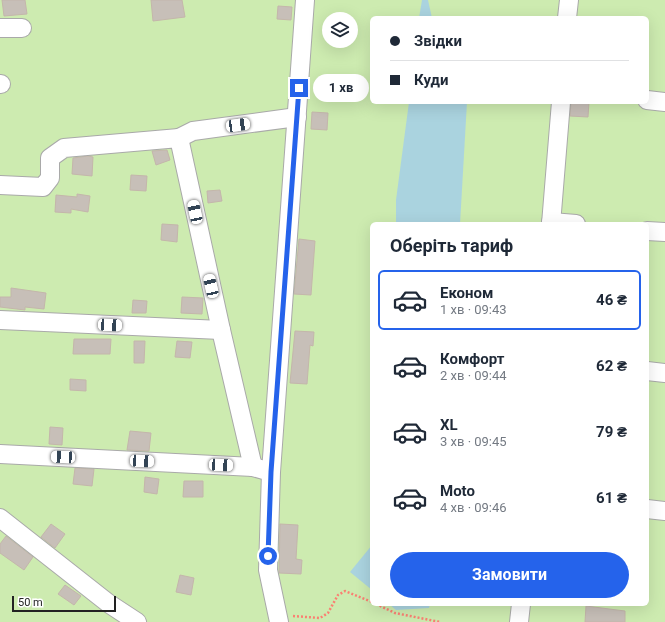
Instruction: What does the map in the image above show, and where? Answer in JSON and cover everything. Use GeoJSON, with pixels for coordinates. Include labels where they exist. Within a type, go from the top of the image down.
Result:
{"type":"FeatureCollection","features":[{"type":"Feature","properties":{"kind":"lane"},"geometry":{"type":"LineString","coordinates":[[278,616],[268,570],[271,472],[305,0]]}},
{"type":"Feature","properties":{"kind":"lane"},"geometry":{"type":"LineString","coordinates":[[567,16],[569,0]]}},
{"type":"Feature","properties":{"kind":"lane"},"geometry":{"type":"LineString","coordinates":[[0,28],[22,28]]}},
{"type":"Feature","properties":{"kind":"lane"},"geometry":{"type":"LineString","coordinates":[[649,100],[665,102]]}},
{"type":"Feature","properties":{"kind":"lane"},"geometry":{"type":"LineString","coordinates":[[551,222],[561,104]]}},
{"type":"Feature","properties":{"kind":"lane"},"geometry":{"type":"LineString","coordinates":[[0,185],[43,187],[50,178],[50,158],[64,148],[179,138],[193,131],[297,117]]}},
{"type":"Feature","properties":{"kind":"lane"},"geometry":{"type":"LineString","coordinates":[[179,138],[253,467]]}},
{"type":"Feature","properties":{"kind":"lane"},"geometry":{"type":"LineString","coordinates":[[649,231],[665,232]]}},
{"type":"Feature","properties":{"kind":"lane"},"geometry":{"type":"LineString","coordinates":[[0,320],[221,330]]}},
{"type":"Feature","properties":{"kind":"lane"},"geometry":{"type":"LineString","coordinates":[[649,371],[665,373]]}},
{"type":"Feature","properties":{"kind":"lane"},"geometry":{"type":"LineString","coordinates":[[0,454],[253,467],[271,472]]}},
{"type":"Feature","properties":{"kind":"lane"},"geometry":{"type":"LineString","coordinates":[[649,509],[665,511]]}},
{"type":"Feature","properties":{"kind":"lane"},"geometry":{"type":"LineString","coordinates":[[0,518],[108,603],[137,622]]}},
{"type":"Feature","properties":{"kind":"lane"},"geometry":{"type":"LineString","coordinates":[[519,622],[521,606]]}},
{"type":"Feature","properties":{"kind":"path"},"geometry":{"type":"LineString","coordinates":[[278,616],[320,618],[328,613],[338,595],[345,591],[370,601]]}},
{"type":"Feature","properties":{"kind":"path"},"geometry":{"type":"LineString","coordinates":[[380,606],[395,613],[440,622]]}},
{"type":"Feature","properties":{"kind":"green space"},"geometry":{"type":"Polygon","coordinates":[[[0,0],[665,0],[665,622],[0,622],[0,0]]]}},
{"type":"Feature","properties":{"kind":"water"},"geometry":{"type":"Polygon","coordinates":[[[422,0],[428,0],[432,16],[419,16],[422,0]]]}},
{"type":"Feature","properties":{"kind":"water"},"geometry":{"type":"Polygon","coordinates":[[[409,104],[467,104],[460,222],[396,222],[396,200],[409,104]]]}},
{"type":"Feature","properties":{"kind":"water"},"geometry":{"type":"Polygon","coordinates":[[[370,547],[370,588],[350,572],[370,547]]]}},
{"type":"Feature","properties":{"kind":"water"},"geometry":{"type":"Polygon","coordinates":[[[391,606],[430,606],[429,608],[396,610],[391,606]]]}},
{"type":"Feature","properties":{"kind":"building"},"geometry":{"type":"Polygon","coordinates":[[[2,0],[25,0],[27,14],[4,16],[2,0]]]}},
{"type":"Feature","properties":{"kind":"building"},"geometry":{"type":"Polygon","coordinates":[[[151,0],[182,0],[185,17],[153,21],[151,0]]]}},
{"type":"Feature","properties":{"kind":"building"},"geometry":{"type":"Polygon","coordinates":[[[278,6],[292,7],[291,20],[277,19],[278,6]]]}},
{"type":"Feature","properties":{"kind":"building"},"geometry":{"type":"Polygon","coordinates":[[[571,104],[589,104],[588,117],[570,116],[571,104]]]}},
{"type":"Feature","properties":{"kind":"building"},"geometry":{"type":"Polygon","coordinates":[[[312,112],[328,113],[327,130],[311,129],[312,112]]]}},
{"type":"Feature","properties":{"kind":"building"},"geometry":{"type":"Polygon","coordinates":[[[167,150],[170,160],[156,165],[152,151],[167,150]]]}},
{"type":"Feature","properties":{"kind":"building"},"geometry":{"type":"Polygon","coordinates":[[[88,156],[93,157],[92,176],[72,174],[73,158],[88,156]]]}},
{"type":"Feature","properties":{"kind":"building"},"geometry":{"type":"Polygon","coordinates":[[[131,175],[147,176],[146,191],[130,190],[131,175]]]}},
{"type":"Feature","properties":{"kind":"building"},"geometry":{"type":"Polygon","coordinates":[[[220,190],[222,201],[208,203],[207,191],[220,190]]]}},
{"type":"Feature","properties":{"kind":"building"},"geometry":{"type":"Polygon","coordinates":[[[77,194],[90,196],[88,212],[71,209],[71,213],[55,212],[56,195],[77,197],[77,194]]]}},
{"type":"Feature","properties":{"kind":"building"},"geometry":{"type":"Polygon","coordinates":[[[162,224],[178,225],[177,242],[161,240],[162,224]]]}},
{"type":"Feature","properties":{"kind":"building"},"geometry":{"type":"Polygon","coordinates":[[[299,239],[315,241],[311,295],[294,294],[299,239]]]}},
{"type":"Feature","properties":{"kind":"building"},"geometry":{"type":"Polygon","coordinates":[[[11,288],[46,293],[44,309],[25,307],[25,310],[0,307],[0,297],[11,297],[11,288]]]}},
{"type":"Feature","properties":{"kind":"building"},"geometry":{"type":"Polygon","coordinates":[[[182,297],[203,298],[202,314],[181,313],[182,297]]]}},
{"type":"Feature","properties":{"kind":"building"},"geometry":{"type":"Polygon","coordinates":[[[133,300],[147,301],[146,313],[132,313],[133,300]]]}},
{"type":"Feature","properties":{"kind":"building"},"geometry":{"type":"Polygon","coordinates":[[[295,331],[314,332],[313,346],[310,345],[307,384],[290,383],[295,331]]]}},
{"type":"Feature","properties":{"kind":"building"},"geometry":{"type":"Polygon","coordinates":[[[74,339],[111,339],[110,354],[73,354],[74,339]]]}},
{"type":"Feature","properties":{"kind":"building"},"geometry":{"type":"Polygon","coordinates":[[[134,341],[145,341],[144,363],[134,363],[134,341]]]}},
{"type":"Feature","properties":{"kind":"building"},"geometry":{"type":"Polygon","coordinates":[[[177,341],[192,342],[190,358],[175,357],[177,341]]]}},
{"type":"Feature","properties":{"kind":"building"},"geometry":{"type":"Polygon","coordinates":[[[70,379],[86,380],[86,391],[70,390],[70,379]]]}},
{"type":"Feature","properties":{"kind":"building"},"geometry":{"type":"Polygon","coordinates":[[[50,427],[63,428],[62,445],[49,444],[50,427]]]}},
{"type":"Feature","properties":{"kind":"building"},"geometry":{"type":"Polygon","coordinates":[[[130,431],[151,433],[149,451],[127,450],[130,431]]]}},
{"type":"Feature","properties":{"kind":"building"},"geometry":{"type":"Polygon","coordinates":[[[75,468],[94,469],[92,486],[73,484],[75,468]]]}},
{"type":"Feature","properties":{"kind":"building"},"geometry":{"type":"Polygon","coordinates":[[[145,477],[159,479],[157,494],[144,492],[145,477]]]}},
{"type":"Feature","properties":{"kind":"building"},"geometry":{"type":"Polygon","coordinates":[[[184,481],[203,481],[203,497],[183,497],[184,481]]]}},
{"type":"Feature","properties":{"kind":"building"},"geometry":{"type":"Polygon","coordinates":[[[51,524],[65,534],[55,548],[41,537],[51,524]]]}},
{"type":"Feature","properties":{"kind":"building"},"geometry":{"type":"Polygon","coordinates":[[[280,524],[298,525],[296,559],[302,560],[301,574],[279,573],[280,524]]]}},
{"type":"Feature","properties":{"kind":"building"},"geometry":{"type":"Polygon","coordinates":[[[6,536],[33,557],[24,570],[0,553],[0,544],[6,536]]]}},
{"type":"Feature","properties":{"kind":"building"},"geometry":{"type":"Polygon","coordinates":[[[180,575],[194,578],[191,595],[176,592],[180,575]]]}},
{"type":"Feature","properties":{"kind":"building"},"geometry":{"type":"Polygon","coordinates":[[[65,585],[81,596],[74,605],[58,594],[65,585]]]}},
{"type":"Feature","properties":{"kind":"building"},"geometry":{"type":"Polygon","coordinates":[[[586,606],[625,611],[625,622],[585,622],[586,606]]]}},
{"type":"Feature","properties":{"kind":"route"},"geometry":{"type":"LineString","coordinates":[[268,556],[271,472],[299,88]]}}]}
